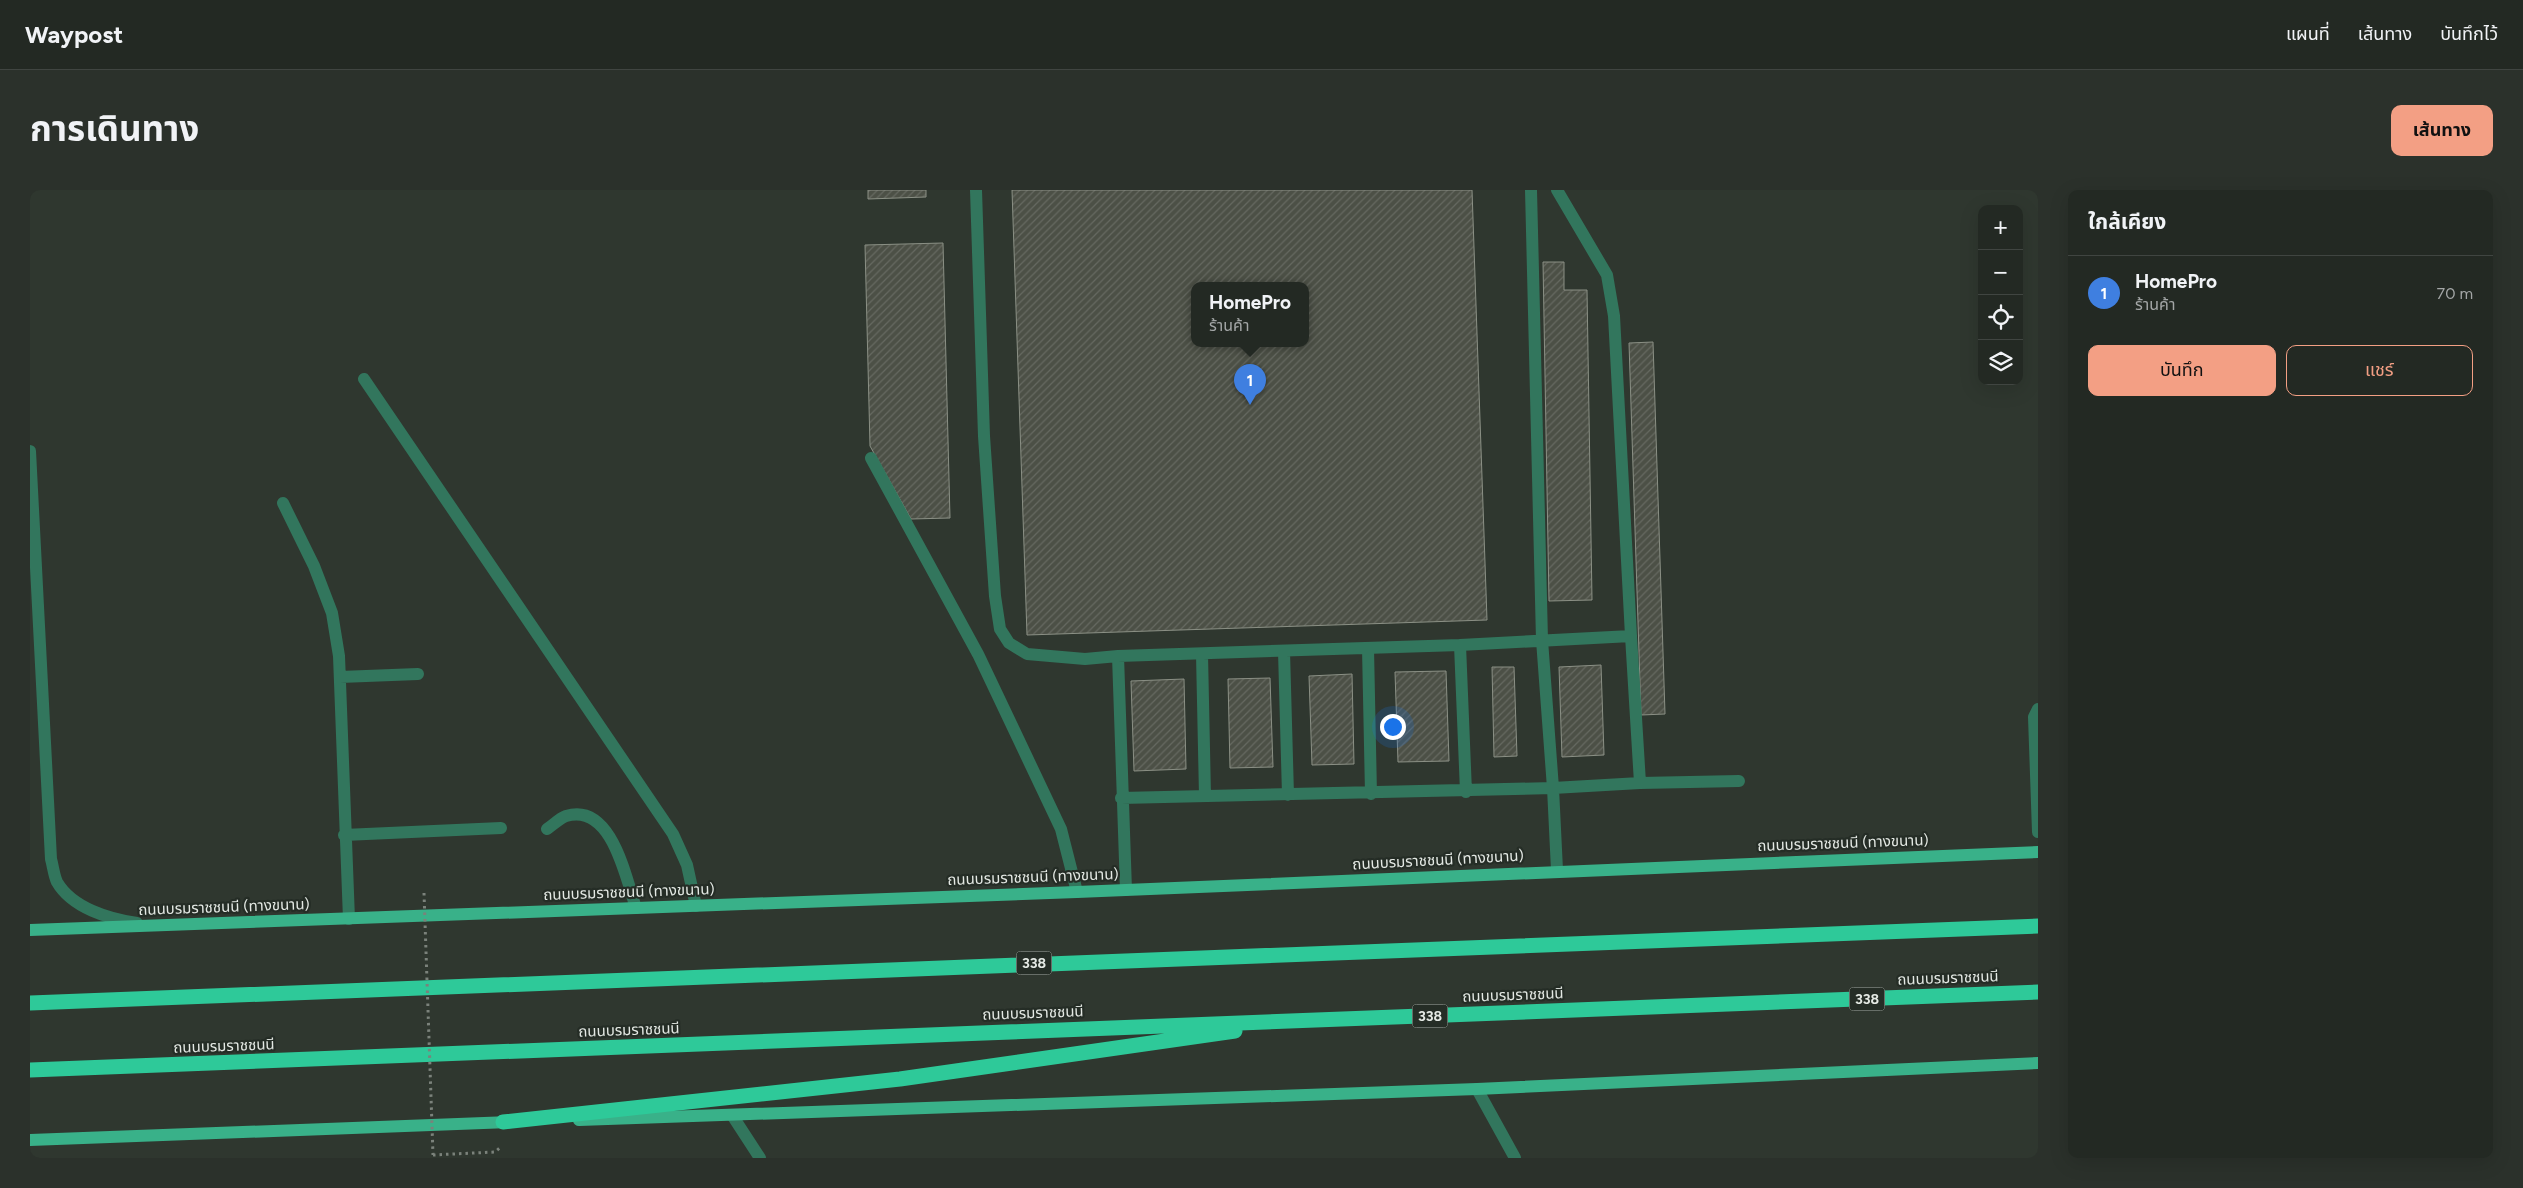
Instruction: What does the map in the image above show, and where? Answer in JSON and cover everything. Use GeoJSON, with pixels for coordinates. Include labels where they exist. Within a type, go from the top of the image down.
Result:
{"type":"FeatureCollection","features":[{"type":"Feature","properties":{"kind":"highway","name":"338"},"geometry":{"type":"LineString","coordinates":[[30,1002],[2038,926]]}},
{"type":"Feature","properties":{"kind":"highway","name":"ถนนบรมราชชนนี"},"geometry":{"type":"LineString","coordinates":[[30,1070],[2038,992]]}},
{"type":"Feature","properties":{"kind":"highway"},"geometry":{"type":"LineString","coordinates":[[503,1122],[900,1078],[1311,1020]]}},
{"type":"Feature","properties":{"kind":"main road","name":"ถนนบรมราชชนนี (ทางขนาน)"},"geometry":{"type":"LineString","coordinates":[[30,930],[1076,892],[1557,870],[2038,852]]}},
{"type":"Feature","properties":{"kind":"main road"},"geometry":{"type":"LineString","coordinates":[[30,1140],[1477,1089],[2038,1062]]}},
{"type":"Feature","properties":{"kind":"street"},"geometry":{"type":"LineString","coordinates":[[976,190],[984,436],[996,596],[1000,629],[1009,643],[1027,654],[1085,659],[1118,656],[1460,645],[1631,636]]}},
{"type":"Feature","properties":{"kind":"street"},"geometry":{"type":"LineString","coordinates":[[1531,190],[1542,640],[1557,870]]}},
{"type":"Feature","properties":{"kind":"street"},"geometry":{"type":"LineString","coordinates":[[1557,190],[1607,275],[1614,316],[1640,783]]}},
{"type":"Feature","properties":{"kind":"street"},"geometry":{"type":"LineString","coordinates":[[364,379],[673,834],[687,865],[696,906]]}},
{"type":"Feature","properties":{"kind":"street"},"geometry":{"type":"LineString","coordinates":[[30,451],[51,859],[56,882],[71,900],[122,921],[154,926]]}},
{"type":"Feature","properties":{"kind":"street"},"geometry":{"type":"LineString","coordinates":[[870,458],[978,654],[1060,829],[1076,892]]}},
{"type":"Feature","properties":{"kind":"street"},"geometry":{"type":"LineString","coordinates":[[283,503],[314,566],[332,613],[340,676],[344,835],[349,919]]}},
{"type":"Feature","properties":{"kind":"street"},"geometry":{"type":"LineString","coordinates":[[1460,645],[1466,792]]}},
{"type":"Feature","properties":{"kind":"street"},"geometry":{"type":"LineString","coordinates":[[1368,648],[1371,794]]}},
{"type":"Feature","properties":{"kind":"street"},"geometry":{"type":"LineString","coordinates":[[1284,651],[1288,795]]}},
{"type":"Feature","properties":{"kind":"street"},"geometry":{"type":"LineString","coordinates":[[1202,654],[1205,796]]}},
{"type":"Feature","properties":{"kind":"street"},"geometry":{"type":"LineString","coordinates":[[1118,656],[1126,890]]}},
{"type":"Feature","properties":{"kind":"street"},"geometry":{"type":"LineString","coordinates":[[340,676],[418,674]]}},
{"type":"Feature","properties":{"kind":"street"},"geometry":{"type":"LineString","coordinates":[[2038,709],[2034,717],[2038,832]]}},
{"type":"Feature","properties":{"kind":"street"},"geometry":{"type":"LineString","coordinates":[[1122,798],[1466,792],[1640,783],[1739,781]]}},
{"type":"Feature","properties":{"kind":"street"},"geometry":{"type":"LineString","coordinates":[[547,829],[565,816],[576,815],[590,818],[603,827],[616,847],[636,908]]}},
{"type":"Feature","properties":{"kind":"street"},"geometry":{"type":"LineString","coordinates":[[344,835],[501,828]]}},
{"type":"Feature","properties":{"kind":"street"},"geometry":{"type":"LineString","coordinates":[[1477,1089],[1515,1158]]}},
{"type":"Feature","properties":{"kind":"street"},"geometry":{"type":"LineString","coordinates":[[732,1115],[760,1158]]}},
{"type":"Feature","properties":{"kind":"path"},"geometry":{"type":"LineString","coordinates":[[424,893],[433,1155]]}},
{"type":"Feature","properties":{"kind":"building"},"geometry":{"type":"Polygon","coordinates":[[[868,190],[926,190],[926,197],[868,199],[868,190]]]}},
{"type":"Feature","properties":{"kind":"building"},"geometry":{"type":"Polygon","coordinates":[[[1012,190],[1472,190],[1487,620],[1027,635],[1012,190]]]}},
{"type":"Feature","properties":{"kind":"building"},"geometry":{"type":"Polygon","coordinates":[[[943,243],[950,518],[911,519],[870,446],[865,245],[943,243]]]}},
{"type":"Feature","properties":{"kind":"building"},"geometry":{"type":"Polygon","coordinates":[[[1543,262],[1564,262],[1564,290],[1587,290],[1592,600],[1549,601],[1543,262]]]}},
{"type":"Feature","properties":{"kind":"building"},"geometry":{"type":"Polygon","coordinates":[[[1653,342],[1665,714],[1641,715],[1629,343],[1653,342]]]}},
{"type":"Feature","properties":{"kind":"building"},"geometry":{"type":"Polygon","coordinates":[[[1601,665],[1604,755],[1562,757],[1559,667],[1601,665]]]}},
{"type":"Feature","properties":{"kind":"building"},"geometry":{"type":"Polygon","coordinates":[[[1492,667],[1514,667],[1517,756],[1494,757],[1492,667]]]}},
{"type":"Feature","properties":{"kind":"building"},"geometry":{"type":"Polygon","coordinates":[[[1446,671],[1449,761],[1398,762],[1395,672],[1446,671]]]}},
{"type":"Feature","properties":{"kind":"building"},"geometry":{"type":"Polygon","coordinates":[[[1352,674],[1354,764],[1312,765],[1309,676],[1352,674]]]}},
{"type":"Feature","properties":{"kind":"building"},"geometry":{"type":"Polygon","coordinates":[[[1270,678],[1273,767],[1230,768],[1228,679],[1270,678]]]}},
{"type":"Feature","properties":{"kind":"building"},"geometry":{"type":"Polygon","coordinates":[[[1184,679],[1186,769],[1134,771],[1131,681],[1184,679]]]}},
{"type":"Feature","properties":{"kind":"place","name":"HomePro"},"geometry":{"type":"Point","coordinates":[1250,405]}}]}
